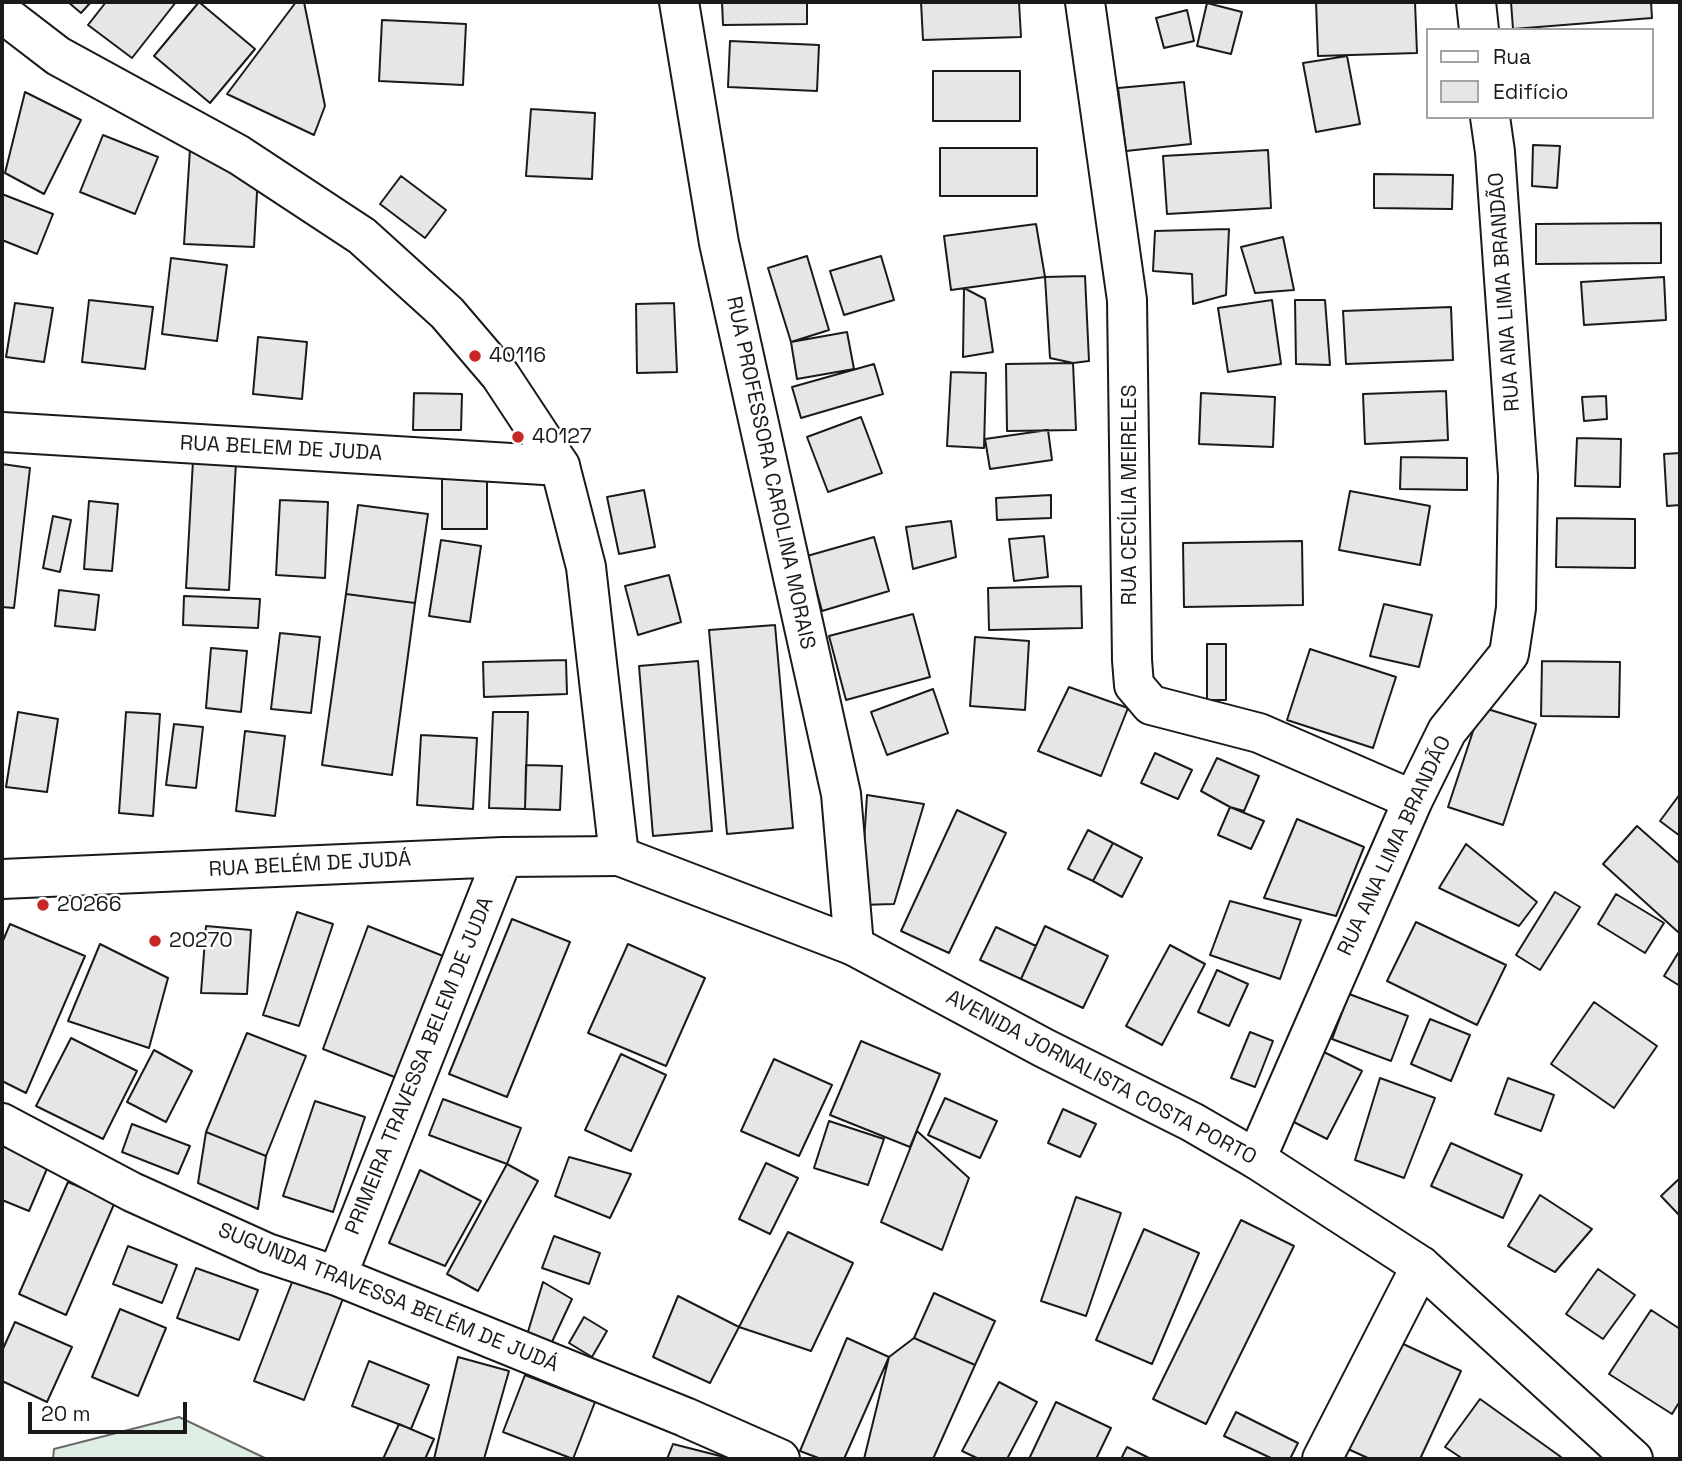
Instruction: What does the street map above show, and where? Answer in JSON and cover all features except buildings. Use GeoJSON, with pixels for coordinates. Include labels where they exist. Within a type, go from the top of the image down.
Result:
{"type":"FeatureCollection","features":[{"type":"Feature","properties":{"kind":"street","name":"RUA PROFESSORA CAROLINA MORAIS"},"geometry":{"type":"LineString","coordinates":[[679,2],[719,243],[841,794],[854,946]]}},
{"type":"Feature","properties":{"kind":"street","name":"RUA CECÍLIA MEIRELES"},"geometry":{"type":"LineString","coordinates":[[1085,2],[1127,300],[1134,685],[1151,705],[1258,733],[1413,800]]}},
{"type":"Feature","properties":{"kind":"street"},"geometry":{"type":"LineString","coordinates":[[1476,2],[1479,28]]}},
{"type":"Feature","properties":{"kind":"street"},"geometry":{"type":"LineString","coordinates":[[2,13],[58,55],[239,155],[362,236],[456,323],[500,375],[560,466],[586,568],[619,856]]}},
{"type":"Feature","properties":{"kind":"street","name":"RUA ANA LIMA BRANDÃO"},"geometry":{"type":"LineString","coordinates":[[1256,1159],[1413,800],[1447,731],[1509,654],[1516,608],[1518,476],[1490,119]]}},
{"type":"Feature","properties":{"kind":"street","name":"RUA BELEM DE JUDA"},"geometry":{"type":"LineString","coordinates":[[2,432],[560,466]]}},
{"type":"Feature","properties":{"kind":"street","name":"AVENIDA JORNALISTA COSTA PORTO"},"geometry":{"type":"LineString","coordinates":[[619,856],[854,946],[1044,1048],[1192,1122],[1256,1159],[1421,1266],[1633,1459]]}},
{"type":"Feature","properties":{"kind":"street","name":"RUA BELÉM DE JUDÁ"},"geometry":{"type":"LineString","coordinates":[[2,879],[503,857],[619,856]]}},
{"type":"Feature","properties":{"kind":"street","name":"PRIMEIRA TRAVESSA BELEM DE JUDA"},"geometry":{"type":"LineString","coordinates":[[337,1276],[503,857]]}},
{"type":"Feature","properties":{"kind":"street","name":"SUGUNDA TRAVESSA BELÉM DE JUDÁ"},"geometry":{"type":"LineString","coordinates":[[2,1123],[132,1192],[267,1253],[337,1276],[685,1417],[780,1459]]}},
{"type":"Feature","properties":{"kind":"street"},"geometry":{"type":"LineString","coordinates":[[1322,1459],[1421,1266]]}},
{"type":"Feature","properties":{"kind":"green space"},"geometry":{"type":"Polygon","coordinates":[[[179,1417],[267,1459],[53,1459],[54,1449],[179,1417]]]}},
{"type":"Feature","properties":{"kind":"place","name":"40116"},"geometry":{"type":"Point","coordinates":[475,356]}},
{"type":"Feature","properties":{"kind":"place","name":"40127"},"geometry":{"type":"Point","coordinates":[518,437]}},
{"type":"Feature","properties":{"kind":"place","name":"20266"},"geometry":{"type":"Point","coordinates":[43,905]}},
{"type":"Feature","properties":{"kind":"place","name":"20270"},"geometry":{"type":"Point","coordinates":[155,941]}}]}
